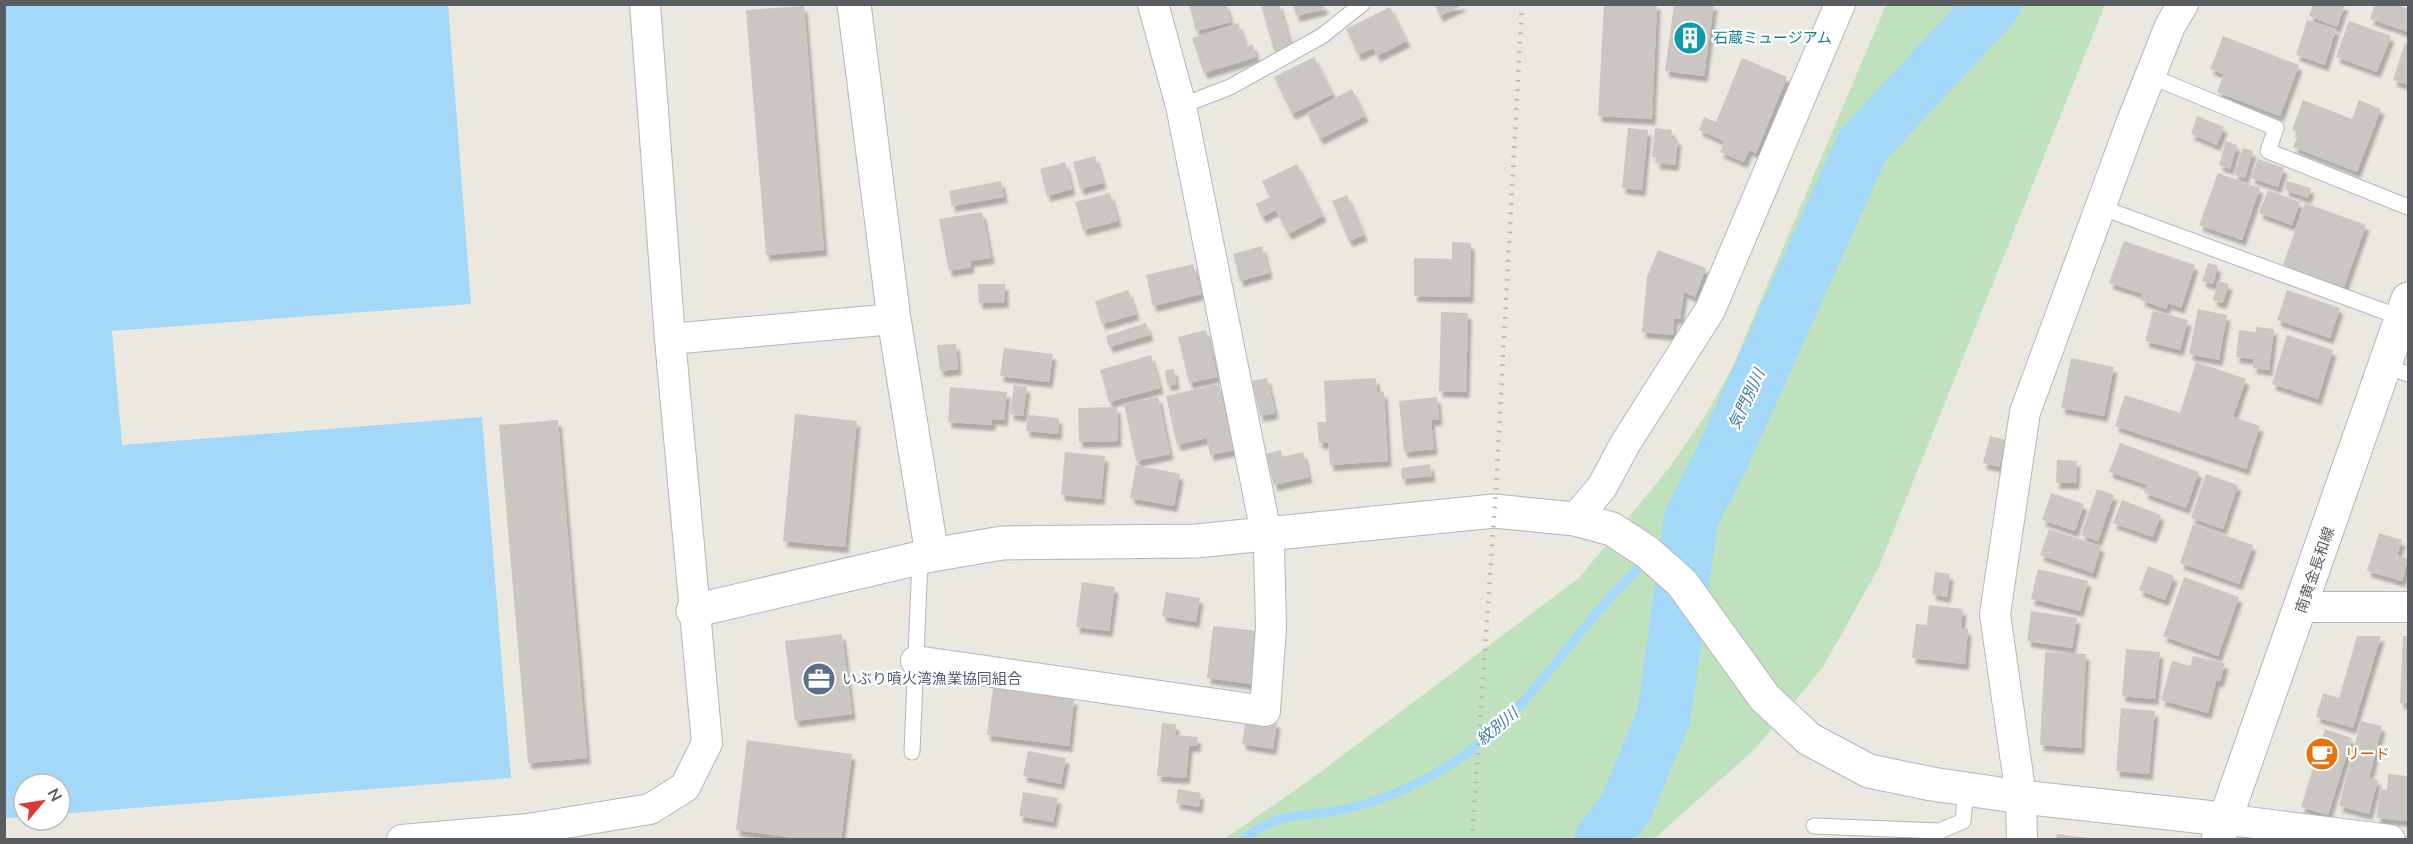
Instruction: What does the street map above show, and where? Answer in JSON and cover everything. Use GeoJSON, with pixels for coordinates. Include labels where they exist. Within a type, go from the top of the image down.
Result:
{"type":"FeatureCollection","features":[{"type":"Feature","properties":{"kind":"street"},"geometry":{"type":"LineString","coordinates":[[402,840],[528,828],[650,809],[685,787],[707,743],[693,611],[670,339],[645,4]]}},
{"type":"Feature","properties":{"kind":"street"},"geometry":{"type":"LineString","coordinates":[[854,4],[926,556]]}},
{"type":"Feature","properties":{"kind":"street"},"geometry":{"type":"LineString","coordinates":[[916,661],[1265,711],[1272,627],[1267,533],[1181,106],[1153,4]]}},
{"type":"Feature","properties":{"kind":"street"},"geometry":{"type":"LineString","coordinates":[[1575,519],[1602,487],[1625,444],[1710,310],[1840,4]]}},
{"type":"Feature","properties":{"kind":"street"},"geometry":{"type":"LineString","coordinates":[[2022,840],[2020,797],[1995,614],[2025,412],[2150,76],[2170,26],[2183,4]]}},
{"type":"Feature","properties":{"kind":"street","name":"南黄金長和線"},"geometry":{"type":"LineString","coordinates":[[2220,829],[2302,607],[2397,370],[2405,308]]}},
{"type":"Feature","properties":{"kind":"street"},"geometry":{"type":"LineString","coordinates":[[670,339],[894,319]]}},
{"type":"Feature","properties":{"kind":"street"},"geometry":{"type":"LineString","coordinates":[[693,611],[926,556],[1002,543],[1196,541],[1494,511],[1575,519],[1612,529],[1647,552],[1682,583],[1765,698],[1809,739],[1869,771],[1932,784],[2220,829],[2390,840]]}},
{"type":"Feature","properties":{"kind":"street"},"geometry":{"type":"LineString","coordinates":[[2302,607],[2409,606]]}},
{"type":"Feature","properties":{"kind":"lane"},"geometry":{"type":"LineString","coordinates":[[1181,106],[1230,87],[1322,36],[1362,4]]}},
{"type":"Feature","properties":{"kind":"lane"},"geometry":{"type":"LineString","coordinates":[[2150,76],[2276,128],[2268,151],[2409,207]]}},
{"type":"Feature","properties":{"kind":"lane"},"geometry":{"type":"LineString","coordinates":[[2100,207],[2405,308]]}},
{"type":"Feature","properties":{"kind":"lane"},"geometry":{"type":"LineString","coordinates":[[912,752],[916,661],[926,556]]}},
{"type":"Feature","properties":{"kind":"lane"},"geometry":{"type":"LineString","coordinates":[[1814,825],[1940,831],[1963,821],[1966,788]]}},
{"type":"Feature","properties":{"kind":"green space"},"geometry":{"type":"Polygon","coordinates":[[[1886,5],[2105,5],[1878,569],[1823,667],[1756,748],[1654,839],[1223,840],[1311,779],[1579,578],[1669,468],[1705,416],[1732,368],[1886,5]]]}},
{"type":"Feature","properties":{"kind":"water"},"geometry":{"type":"Polygon","coordinates":[[[5,4],[448,5],[471,304],[112,331],[122,445],[482,417],[511,778],[72,813],[72,772],[12,772],[12,818],[5,818],[5,4]]]}},
{"type":"Feature","properties":{"kind":"building"},"geometry":{"type":"Polygon","coordinates":[[[1189,4],[1226,4],[1231,22],[1196,31],[1189,4]]]}},
{"type":"Feature","properties":{"kind":"building"},"geometry":{"type":"Polygon","coordinates":[[[1279,4],[1291,46],[1274,51],[1261,5],[1279,4]]]}},
{"type":"Feature","properties":{"kind":"building"},"geometry":{"type":"Polygon","coordinates":[[[1293,4],[1323,4],[1324,9],[1296,16],[1293,4]]]}},
{"type":"Feature","properties":{"kind":"building"},"geometry":{"type":"Polygon","coordinates":[[[1434,4],[1465,4],[1440,16],[1434,4]]]}},
{"type":"Feature","properties":{"kind":"building"},"geometry":{"type":"Polygon","coordinates":[[[1604,4],[1657,4],[1652,119],[1598,116],[1604,4]]]}},
{"type":"Feature","properties":{"kind":"building","name":"石蔵ミュージアム"},"geometry":{"type":"Polygon","coordinates":[[[1674,4],[1714,4],[1704,76],[1665,71],[1674,4]]]}},
{"type":"Feature","properties":{"kind":"building"},"geometry":{"type":"Polygon","coordinates":[[[2313,4],[2345,4],[2337,27],[2309,16],[2313,4]]]}},
{"type":"Feature","properties":{"kind":"building"},"geometry":{"type":"Polygon","coordinates":[[[2375,4],[2396,4],[2408,9],[2408,32],[2370,19],[2375,4]]]}},
{"type":"Feature","properties":{"kind":"building"},"geometry":{"type":"Polygon","coordinates":[[[804,6],[824,250],[766,255],[746,10],[804,6]]]}},
{"type":"Feature","properties":{"kind":"building"},"geometry":{"type":"Polygon","coordinates":[[[1390,7],[1407,41],[1377,56],[1373,48],[1358,55],[1346,29],[1390,7]]]}},
{"type":"Feature","properties":{"kind":"building"},"geometry":{"type":"Polygon","coordinates":[[[2307,20],[2336,29],[2325,65],[2296,55],[2307,20]]]}},
{"type":"Feature","properties":{"kind":"building"},"geometry":{"type":"Polygon","coordinates":[[[2349,21],[2391,36],[2377,72],[2336,57],[2349,21]]]}},
{"type":"Feature","properties":{"kind":"building"},"geometry":{"type":"Polygon","coordinates":[[[1238,23],[1246,47],[1253,44],[1256,57],[1204,73],[1192,38],[1238,23]]]}},
{"type":"Feature","properties":{"kind":"building"},"geometry":{"type":"Polygon","coordinates":[[[2223,36],[2299,65],[2280,116],[2217,92],[2224,74],[2210,69],[2223,36]]]}},
{"type":"Feature","properties":{"kind":"building"},"geometry":{"type":"Polygon","coordinates":[[[2405,43],[2408,44],[2408,85],[2393,80],[2405,43]]]}},
{"type":"Feature","properties":{"kind":"building"},"geometry":{"type":"Polygon","coordinates":[[[1314,57],[1333,94],[1292,114],[1274,77],[1314,57]]]}},
{"type":"Feature","properties":{"kind":"building"},"geometry":{"type":"Polygon","coordinates":[[[1742,58],[1787,77],[1756,153],[1749,150],[1744,162],[1720,152],[1724,141],[1699,130],[1704,117],[1716,122],[1742,58]]]}},
{"type":"Feature","properties":{"kind":"building"},"geometry":{"type":"Polygon","coordinates":[[[1352,89],[1365,116],[1320,139],[1307,113],[1352,89]]]}},
{"type":"Feature","properties":{"kind":"building"},"geometry":{"type":"Polygon","coordinates":[[[2303,100],[2352,119],[2359,100],[2381,109],[2357,172],[2293,147],[2299,132],[2292,130],[2303,100]]]}},
{"type":"Feature","properties":{"kind":"building"},"geometry":{"type":"Polygon","coordinates":[[[2197,116],[2224,127],[2217,145],[2191,134],[2197,116]]]}},
{"type":"Feature","properties":{"kind":"building"},"geometry":{"type":"Polygon","coordinates":[[[1628,128],[1648,130],[1642,190],[1622,188],[1628,128]]]}},
{"type":"Feature","properties":{"kind":"building"},"geometry":{"type":"Polygon","coordinates":[[[1655,128],[1672,130],[1671,138],[1678,139],[1675,165],[1656,163],[1657,157],[1652,157],[1655,128]]]}},
{"type":"Feature","properties":{"kind":"building"},"geometry":{"type":"Polygon","coordinates":[[[2226,141],[2237,145],[2230,169],[2219,165],[2226,141]]]}},
{"type":"Feature","properties":{"kind":"building"},"geometry":{"type":"Polygon","coordinates":[[[2243,148],[2253,151],[2245,178],[2234,175],[2243,148]]]}},
{"type":"Feature","properties":{"kind":"building"},"geometry":{"type":"Polygon","coordinates":[[[1095,156],[1103,183],[1080,189],[1073,162],[1095,156]]]}},
{"type":"Feature","properties":{"kind":"building"},"geometry":{"type":"Polygon","coordinates":[[[2258,159],[2284,168],[2278,187],[2251,178],[2258,159]]]}},
{"type":"Feature","properties":{"kind":"building"},"geometry":{"type":"Polygon","coordinates":[[[1065,162],[1072,189],[1047,196],[1040,169],[1065,162]]]}},
{"type":"Feature","properties":{"kind":"building"},"geometry":{"type":"Polygon","coordinates":[[[1297,164],[1323,216],[1288,234],[1276,210],[1262,217],[1256,204],[1270,197],[1262,181],[1297,164]]]}},
{"type":"Feature","properties":{"kind":"building"},"geometry":{"type":"Polygon","coordinates":[[[2218,173],[2260,188],[2242,240],[2199,225],[2218,173]]]}},
{"type":"Feature","properties":{"kind":"building"},"geometry":{"type":"Polygon","coordinates":[[[1001,181],[1004,197],[952,206],[949,191],[1001,181]]]}},
{"type":"Feature","properties":{"kind":"building"},"geometry":{"type":"Polygon","coordinates":[[[2287,181],[2311,188],[2308,198],[2285,190],[2287,181]]]}},
{"type":"Feature","properties":{"kind":"building"},"geometry":{"type":"Polygon","coordinates":[[[2268,190],[2300,202],[2292,225],[2259,213],[2268,190]]]}},
{"type":"Feature","properties":{"kind":"building"},"geometry":{"type":"Polygon","coordinates":[[[1110,193],[1118,221],[1083,230],[1075,202],[1110,193]]]}},
{"type":"Feature","properties":{"kind":"building"},"geometry":{"type":"Polygon","coordinates":[[[1347,195],[1364,235],[1349,241],[1332,201],[1347,195]]]}},
{"type":"Feature","properties":{"kind":"building"},"geometry":{"type":"Polygon","coordinates":[[[2305,203],[2366,225],[2344,287],[2283,265],[2305,203]]]}},
{"type":"Feature","properties":{"kind":"building"},"geometry":{"type":"Polygon","coordinates":[[[982,212],[991,258],[970,261],[971,267],[949,271],[939,219],[982,212]]]}},
{"type":"Feature","properties":{"kind":"building"},"geometry":{"type":"Polygon","coordinates":[[[2124,241],[2195,265],[2181,308],[2168,303],[2166,309],[2141,300],[2143,294],[2109,283],[2124,241]]]}},
{"type":"Feature","properties":{"kind":"building"},"geometry":{"type":"Polygon","coordinates":[[[1452,242],[1471,243],[1470,297],[1414,296],[1414,258],[1452,259],[1452,242]]]}},
{"type":"Feature","properties":{"kind":"building"},"geometry":{"type":"Polygon","coordinates":[[[1262,246],[1269,273],[1240,281],[1233,254],[1262,246]]]}},
{"type":"Feature","properties":{"kind":"building"},"geometry":{"type":"Polygon","coordinates":[[[1658,250],[1706,268],[1695,297],[1684,292],[1680,319],[1674,318],[1673,335],[1642,332],[1647,277],[1658,250]]]}},
{"type":"Feature","properties":{"kind":"building"},"geometry":{"type":"Polygon","coordinates":[[[2208,263],[2218,266],[2213,284],[2202,281],[2208,263]]]}},
{"type":"Feature","properties":{"kind":"building"},"geometry":{"type":"Polygon","coordinates":[[[1193,264],[1201,294],[1153,306],[1146,275],[1193,264]]]}},
{"type":"Feature","properties":{"kind":"building"},"geometry":{"type":"Polygon","coordinates":[[[2218,281],[2229,284],[2223,303],[2213,300],[2218,281]]]}},
{"type":"Feature","properties":{"kind":"building"},"geometry":{"type":"Polygon","coordinates":[[[978,284],[1005,284],[1005,302],[979,303],[978,284]]]}},
{"type":"Feature","properties":{"kind":"building"},"geometry":{"type":"Polygon","coordinates":[[[1128,290],[1136,314],[1102,324],[1095,301],[1128,290]]]}},
{"type":"Feature","properties":{"kind":"building"},"geometry":{"type":"Polygon","coordinates":[[[2287,290],[2340,308],[2330,338],[2277,320],[2287,290]]]}},
{"type":"Feature","properties":{"kind":"building"},"geometry":{"type":"Polygon","coordinates":[[[2198,309],[2227,315],[2219,360],[2189,354],[2198,309]]]}},
{"type":"Feature","properties":{"kind":"building"},"geometry":{"type":"Polygon","coordinates":[[[2153,311],[2188,320],[2180,350],[2145,341],[2153,311]]]}},
{"type":"Feature","properties":{"kind":"building"},"geometry":{"type":"Polygon","coordinates":[[[1441,312],[1468,313],[1466,392],[1439,391],[1441,312]]]}},
{"type":"Feature","properties":{"kind":"building"},"geometry":{"type":"Polygon","coordinates":[[[1146,323],[1150,335],[1109,347],[1106,336],[1146,323]]]}},
{"type":"Feature","properties":{"kind":"building"},"geometry":{"type":"Polygon","coordinates":[[[2256,327],[2274,329],[2269,370],[2253,368],[2254,359],[2236,357],[2239,330],[2256,332],[2256,327]]]}},
{"type":"Feature","properties":{"kind":"building"},"geometry":{"type":"Polygon","coordinates":[[[1206,330],[1217,377],[1189,383],[1178,337],[1206,330]]]}},
{"type":"Feature","properties":{"kind":"building"},"geometry":{"type":"Polygon","coordinates":[[[2287,335],[2333,350],[2318,399],[2272,384],[2287,335]]]}},
{"type":"Feature","properties":{"kind":"building"},"geometry":{"type":"Polygon","coordinates":[[[956,344],[958,369],[940,371],[937,345],[956,344]]]}},
{"type":"Feature","properties":{"kind":"building"},"geometry":{"type":"Polygon","coordinates":[[[1004,348],[1053,354],[1049,382],[1000,376],[1004,348]]]}},
{"type":"Feature","properties":{"kind":"building"},"geometry":{"type":"Polygon","coordinates":[[[1151,355],[1160,388],[1109,402],[1100,370],[1151,355]]]}},
{"type":"Feature","properties":{"kind":"building"},"geometry":{"type":"Polygon","coordinates":[[[2071,358],[2114,367],[2104,416],[2061,408],[2071,358]]]}},
{"type":"Feature","properties":{"kind":"building"},"geometry":{"type":"Polygon","coordinates":[[[2196,362],[2246,379],[2233,417],[2260,426],[2246,469],[2115,426],[2125,395],[2180,413],[2196,362]]]}},
{"type":"Feature","properties":{"kind":"building"},"geometry":{"type":"Polygon","coordinates":[[[1174,369],[1176,384],[1167,385],[1165,370],[1174,369]]]}},
{"type":"Feature","properties":{"kind":"building"},"geometry":{"type":"Polygon","coordinates":[[[1267,378],[1275,413],[1260,416],[1252,381],[1267,378]]]}},
{"type":"Feature","properties":{"kind":"building"},"geometry":{"type":"Polygon","coordinates":[[[1376,378],[1377,393],[1384,392],[1388,461],[1330,465],[1328,443],[1319,443],[1317,422],[1326,422],[1324,381],[1376,378]]]}},
{"type":"Feature","properties":{"kind":"building"},"geometry":{"type":"Polygon","coordinates":[[[1219,384],[1234,450],[1210,455],[1207,438],[1177,445],[1166,396],[1219,384]]]}},
{"type":"Feature","properties":{"kind":"building"},"geometry":{"type":"Polygon","coordinates":[[[1014,385],[1027,387],[1023,416],[1010,414],[1014,385]]]}},
{"type":"Feature","properties":{"kind":"building"},"geometry":{"type":"Polygon","coordinates":[[[950,387],[1007,392],[1004,420],[992,419],[992,425],[948,422],[950,387]]]}},
{"type":"Feature","properties":{"kind":"building"},"geometry":{"type":"Polygon","coordinates":[[[1158,397],[1170,454],[1136,461],[1124,404],[1158,397]]]}},
{"type":"Feature","properties":{"kind":"building"},"geometry":{"type":"Polygon","coordinates":[[[1437,397],[1439,419],[1431,420],[1434,449],[1404,452],[1399,401],[1437,397]]]}},
{"type":"Feature","properties":{"kind":"building"},"geometry":{"type":"Polygon","coordinates":[[[1117,407],[1118,441],[1079,442],[1078,408],[1117,407]]]}},
{"type":"Feature","properties":{"kind":"building"},"geometry":{"type":"Polygon","coordinates":[[[795,414],[857,421],[845,547],[783,541],[795,414]]]}},
{"type":"Feature","properties":{"kind":"building"},"geometry":{"type":"Polygon","coordinates":[[[1028,415],[1059,418],[1058,434],[1026,431],[1028,415]]]}},
{"type":"Feature","properties":{"kind":"building"},"geometry":{"type":"Polygon","coordinates":[[[558,420],[587,758],[528,763],[499,425],[558,420]]]}},
{"type":"Feature","properties":{"kind":"building"},"geometry":{"type":"Polygon","coordinates":[[[1990,436],[2006,440],[1999,467],[1983,463],[1990,436]]]}},
{"type":"Feature","properties":{"kind":"building"},"geometry":{"type":"Polygon","coordinates":[[[2120,443],[2199,472],[2186,508],[2144,493],[2147,485],[2109,472],[2120,443]]]}},
{"type":"Feature","properties":{"kind":"building"},"geometry":{"type":"Polygon","coordinates":[[[1281,450],[1282,457],[1303,452],[1309,477],[1274,485],[1266,454],[1281,450]]]}},
{"type":"Feature","properties":{"kind":"building"},"geometry":{"type":"Polygon","coordinates":[[[1065,452],[1105,456],[1101,499],[1061,495],[1065,452]]]}},
{"type":"Feature","properties":{"kind":"building"},"geometry":{"type":"Polygon","coordinates":[[[2057,460],[2077,461],[2076,483],[2056,483],[2057,460]]]}},
{"type":"Feature","properties":{"kind":"building"},"geometry":{"type":"Polygon","coordinates":[[[1430,464],[1432,476],[1402,479],[1401,468],[1430,464]]]}},
{"type":"Feature","properties":{"kind":"building"},"geometry":{"type":"Polygon","coordinates":[[[1136,465],[1180,474],[1174,506],[1130,498],[1136,465]]]}},
{"type":"Feature","properties":{"kind":"building"},"geometry":{"type":"Polygon","coordinates":[[[2206,474],[2238,485],[2223,529],[2191,518],[2206,474]]]}},
{"type":"Feature","properties":{"kind":"building"},"geometry":{"type":"Polygon","coordinates":[[[2097,489],[2114,495],[2098,541],[2081,535],[2097,489]]]}},
{"type":"Feature","properties":{"kind":"building"},"geometry":{"type":"Polygon","coordinates":[[[2051,493],[2084,504],[2075,531],[2042,520],[2051,493]]]}},
{"type":"Feature","properties":{"kind":"building"},"geometry":{"type":"Polygon","coordinates":[[[2122,500],[2161,515],[2153,537],[2113,523],[2122,500]]]}},
{"type":"Feature","properties":{"kind":"building"},"geometry":{"type":"Polygon","coordinates":[[[2193,524],[2253,545],[2239,584],[2180,563],[2193,524]]]}},
{"type":"Feature","properties":{"kind":"building"},"geometry":{"type":"Polygon","coordinates":[[[2049,529],[2101,546],[2093,573],[2040,555],[2049,529]]]}},
{"type":"Feature","properties":{"kind":"building"},"geometry":{"type":"Polygon","coordinates":[[[2379,533],[2402,540],[2397,555],[2408,559],[2402,581],[2367,571],[2379,533]]]}},
{"type":"Feature","properties":{"kind":"building"},"geometry":{"type":"Polygon","coordinates":[[[2148,566],[2174,576],[2165,600],[2139,590],[2148,566]]]}},
{"type":"Feature","properties":{"kind":"building"},"geometry":{"type":"Polygon","coordinates":[[[2038,569],[2088,581],[2080,611],[2031,599],[2038,569]]]}},
{"type":"Feature","properties":{"kind":"building"},"geometry":{"type":"Polygon","coordinates":[[[1935,572],[1950,574],[1947,597],[1932,594],[1935,572]]]}},
{"type":"Feature","properties":{"kind":"building"},"geometry":{"type":"Polygon","coordinates":[[[2184,577],[2239,597],[2218,656],[2163,636],[2184,577]]]}},
{"type":"Feature","properties":{"kind":"building"},"geometry":{"type":"Polygon","coordinates":[[[1082,582],[1115,587],[1109,631],[1076,627],[1082,582]]]}},
{"type":"Feature","properties":{"kind":"building"},"geometry":{"type":"Polygon","coordinates":[[[1166,592],[1200,598],[1196,622],[1162,616],[1166,592]]]}},
{"type":"Feature","properties":{"kind":"building"},"geometry":{"type":"Polygon","coordinates":[[[1929,605],[1963,609],[1961,628],[1968,629],[1965,664],[1912,658],[1916,624],[1927,625],[1929,605]]]}},
{"type":"Feature","properties":{"kind":"building"},"geometry":{"type":"Polygon","coordinates":[[[2031,611],[2077,618],[2072,648],[2027,641],[2031,611]]]}},
{"type":"Feature","properties":{"kind":"building"},"geometry":{"type":"Polygon","coordinates":[[[1213,626],[1258,631],[1251,684],[1207,678],[1213,626]]]}},
{"type":"Feature","properties":{"kind":"building","name":"いぶり噴火湾漁業協同組合"},"geometry":{"type":"Polygon","coordinates":[[[842,634],[852,714],[795,721],[785,641],[842,634]]]}},
{"type":"Feature","properties":{"kind":"building"},"geometry":{"type":"Polygon","coordinates":[[[2357,636],[2381,636],[2353,728],[2316,717],[2323,693],[2339,698],[2357,636]]]}},
{"type":"Feature","properties":{"kind":"building"},"geometry":{"type":"Polygon","coordinates":[[[2403,636],[2408,636],[2408,703],[2400,703],[2403,636]]]}},
{"type":"Feature","properties":{"kind":"building"},"geometry":{"type":"Polygon","coordinates":[[[2126,649],[2160,652],[2155,699],[2122,696],[2126,649]]]}},
{"type":"Feature","properties":{"kind":"building"},"geometry":{"type":"Polygon","coordinates":[[[2045,652],[2086,654],[2081,748],[2040,745],[2045,652]]]}},
{"type":"Feature","properties":{"kind":"building"},"geometry":{"type":"Polygon","coordinates":[[[2193,656],[2225,663],[2220,681],[2216,681],[2208,713],[2161,700],[2172,661],[2190,666],[2193,656]]]}},
{"type":"Feature","properties":{"kind":"building"},"geometry":{"type":"Polygon","coordinates":[[[993,688],[1074,699],[1069,746],[987,735],[993,688]]]}},
{"type":"Feature","properties":{"kind":"building"},"geometry":{"type":"Polygon","coordinates":[[[2121,708],[2155,711],[2149,774],[2116,771],[2121,708]]]}},
{"type":"Feature","properties":{"kind":"building"},"geometry":{"type":"Polygon","coordinates":[[[1246,717],[1277,722],[1273,749],[1242,744],[1246,717]]]}},
{"type":"Feature","properties":{"kind":"building"},"geometry":{"type":"Polygon","coordinates":[[[2361,721],[2382,726],[2369,778],[2378,780],[2369,814],[2339,806],[2361,721]]]}},
{"type":"Feature","properties":{"kind":"building"},"geometry":{"type":"Polygon","coordinates":[[[1162,723],[1176,724],[1175,735],[1198,737],[1197,746],[1189,746],[1186,778],[1157,776],[1162,723]]]}},
{"type":"Feature","properties":{"kind":"building"},"geometry":{"type":"Polygon","coordinates":[[[2325,729],[2352,738],[2328,815],[2301,807],[2325,729]]]}},
{"type":"Feature","properties":{"kind":"building"},"geometry":{"type":"Polygon","coordinates":[[[747,740],[852,754],[841,840],[809,840],[736,830],[747,740]]]}},
{"type":"Feature","properties":{"kind":"building"},"geometry":{"type":"Polygon","coordinates":[[[1028,751],[1066,758],[1061,784],[1023,776],[1028,751]]]}},
{"type":"Feature","properties":{"kind":"building"},"geometry":{"type":"Polygon","coordinates":[[[2388,774],[2408,776],[2408,821],[2377,818],[2380,789],[2387,790],[2388,774]]]}},
{"type":"Feature","properties":{"kind":"building"},"geometry":{"type":"Polygon","coordinates":[[[1178,789],[1201,793],[1199,807],[1176,803],[1178,789]]]}},
{"type":"Feature","properties":{"kind":"building"},"geometry":{"type":"Polygon","coordinates":[[[1023,792],[1058,798],[1053,822],[1019,816],[1023,792]]]}},
{"type":"Feature","properties":{"kind":"building"},"geometry":{"type":"Polygon","coordinates":[[[2057,834],[2088,838],[2088,840],[2056,840],[2057,834]]]}},
{"type":"Feature","properties":{"kind":"waterway","name":"気門別川"},"geometry":{"type":"LineString","coordinates":[[1601,840],[1626,807],[1664,716],[1691,519],[1722,458],[1863,145],[1994,4]]}},
{"type":"Feature","properties":{"kind":"waterway","name":"紋別川"},"geometry":{"type":"LineString","coordinates":[[1243,840],[1269,823],[1281,819],[1345,809],[1385,797],[1422,780],[1469,752],[1510,716],[1619,587],[1691,519]]}},
{"type":"Feature","properties":{"kind":"railway"},"geometry":{"type":"LineString","coordinates":[[1472,840],[1496,488],[1522,4]]}},
{"type":"Feature","properties":{"kind":"place","name":"石蔵ミュージアム"},"geometry":{"type":"Point","coordinates":[1690,38]}},
{"type":"Feature","properties":{"kind":"place","name":"いぶり噴火湾漁業協同組合"},"geometry":{"type":"Point","coordinates":[819,679]}},
{"type":"Feature","properties":{"kind":"place","name":"リード"},"geometry":{"type":"Point","coordinates":[2322,754]}}]}
